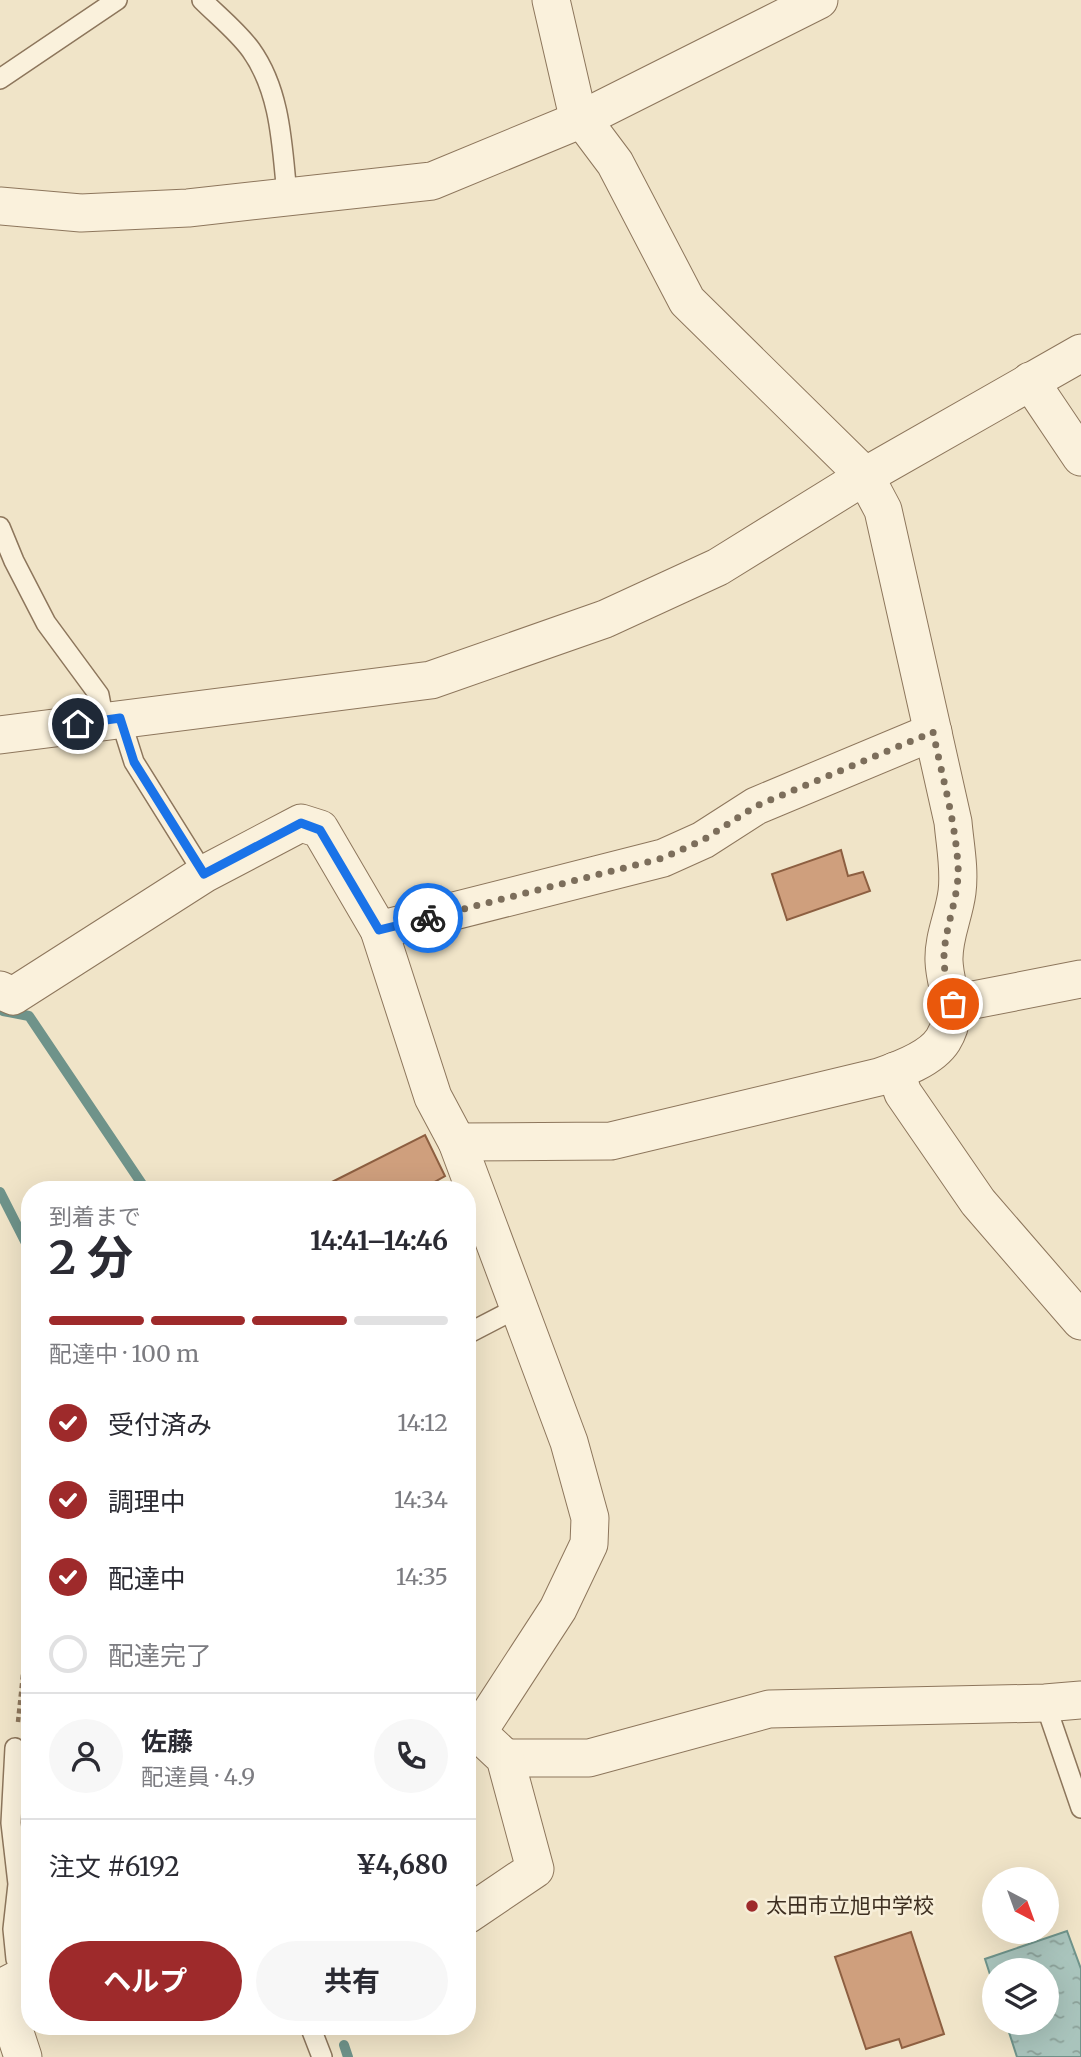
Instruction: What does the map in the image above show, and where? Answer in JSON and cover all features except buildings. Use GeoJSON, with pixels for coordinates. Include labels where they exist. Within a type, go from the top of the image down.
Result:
{"type":"FeatureCollection","features":[{"type":"Feature","properties":{"kind":"street"},"geometry":{"type":"LineString","coordinates":[[457,1142],[611,1141],[687,1125],[895,1072],[939,1046],[946,1037],[953,1004],[944,961],[947,930],[957,893],[958,866],[953,822],[883,510],[864,476],[687,301],[615,163],[582,119],[575,104],[551,0]]}},
{"type":"Feature","properties":{"kind":"street"},"geometry":{"type":"LineString","coordinates":[[0,206],[81,213],[188,208],[432,181],[582,119],[819,0]]}},
{"type":"Feature","properties":{"kind":"street"},"geometry":{"type":"LineString","coordinates":[[0,734],[431,680],[605,620],[718,567],[864,476],[1081,353]]}},
{"type":"Feature","properties":{"kind":"street"},"geometry":{"type":"LineString","coordinates":[[1030,381],[1081,457]]}},
{"type":"Feature","properties":{"kind":"street"},"geometry":{"type":"LineString","coordinates":[[379,930],[663,858],[703,840],[756,806],[933,732]]}},
{"type":"Feature","properties":{"kind":"street"},"geometry":{"type":"LineString","coordinates":[[0,990],[13,996],[204,874],[301,823],[320,830],[379,930],[433,1097],[457,1142],[472,1181]]}},
{"type":"Feature","properties":{"kind":"street"},"geometry":{"type":"LineString","coordinates":[[953,1004],[1081,979]]}},
{"type":"Feature","properties":{"kind":"street"},"geometry":{"type":"LineString","coordinates":[[895,1072],[903,1093],[978,1202],[1081,1321]]}},
{"type":"Feature","properties":{"kind":"street"},"geometry":{"type":"LineString","coordinates":[[476,1193],[569,1442],[590,1518],[589,1544],[558,1609],[476,1732]]}},
{"type":"Feature","properties":{"kind":"street"},"geometry":{"type":"LineString","coordinates":[[476,1738],[505,1758],[589,1758],[769,1709],[1081,1700]]}},
{"type":"Feature","properties":{"kind":"street"},"geometry":{"type":"LineString","coordinates":[[476,1909],[535,1869],[505,1758]]}},
{"type":"Feature","properties":{"kind":"street"},"geometry":{"type":"LineString","coordinates":[[14,1981],[14,2049]]}},
{"type":"Feature","properties":{"kind":"lane"},"geometry":{"type":"LineString","coordinates":[[0,79],[117,0]]}},
{"type":"Feature","properties":{"kind":"lane"},"geometry":{"type":"LineString","coordinates":[[202,0],[251,50],[270,84],[278,115],[287,195]]}},
{"type":"Feature","properties":{"kind":"lane"},"geometry":{"type":"LineString","coordinates":[[0,527],[46,623],[99,695],[134,762],[204,874]]}},
{"type":"Feature","properties":{"kind":"lane"},"geometry":{"type":"LineString","coordinates":[[476,1329],[519,1307]]}},
{"type":"Feature","properties":{"kind":"lane"},"geometry":{"type":"LineString","coordinates":[[1045,1703],[1081,1808]]}},
{"type":"Feature","properties":{"kind":"lane"},"geometry":{"type":"LineString","coordinates":[[14,1981],[16,1959],[13,1929],[18,1884],[11,1823],[15,1748]]}},
{"type":"Feature","properties":{"kind":"lane"},"geometry":{"type":"LineString","coordinates":[[313,2035],[322,2057]]}},
{"type":"Feature","properties":{"kind":"path"},"geometry":{"type":"LineString","coordinates":[[15,1748],[21,1692]]}},
{"type":"Feature","properties":{"kind":"water"},"geometry":{"type":"Polygon","coordinates":[[[1067,1931],[1081,1969],[1081,2057],[1017,2057],[1010,2035],[1059,2035],[1059,1958],[988,1958],[1029,1944],[1059,1944],[1059,1934],[1067,1931]]]}},
{"type":"Feature","properties":{"kind":"waterway"},"geometry":{"type":"LineString","coordinates":[[3,1011],[29,1016],[140,1181]]}},
{"type":"Feature","properties":{"kind":"waterway"},"geometry":{"type":"LineString","coordinates":[[0,1192],[21,1233]]}},
{"type":"Feature","properties":{"kind":"waterway"},"geometry":{"type":"LineString","coordinates":[[344,2045],[348,2057]]}},
{"type":"Feature","properties":{"kind":"way so far"},"geometry":{"type":"LineString","coordinates":[[428,918],[663,858],[703,840],[756,806],[933,732],[953,822],[958,866],[957,893],[947,930],[944,961],[953,1004]]}},
{"type":"Feature","properties":{"kind":"place","name":"太田市立旭中学校"},"geometry":{"type":"Point","coordinates":[752,1906]}},
{"type":"Feature","properties":{"kind":"route"},"geometry":{"type":"LineString","coordinates":[[78,724],[120,718],[134,762],[204,874],[301,823],[320,830],[379,930],[428,918]]}}]}
